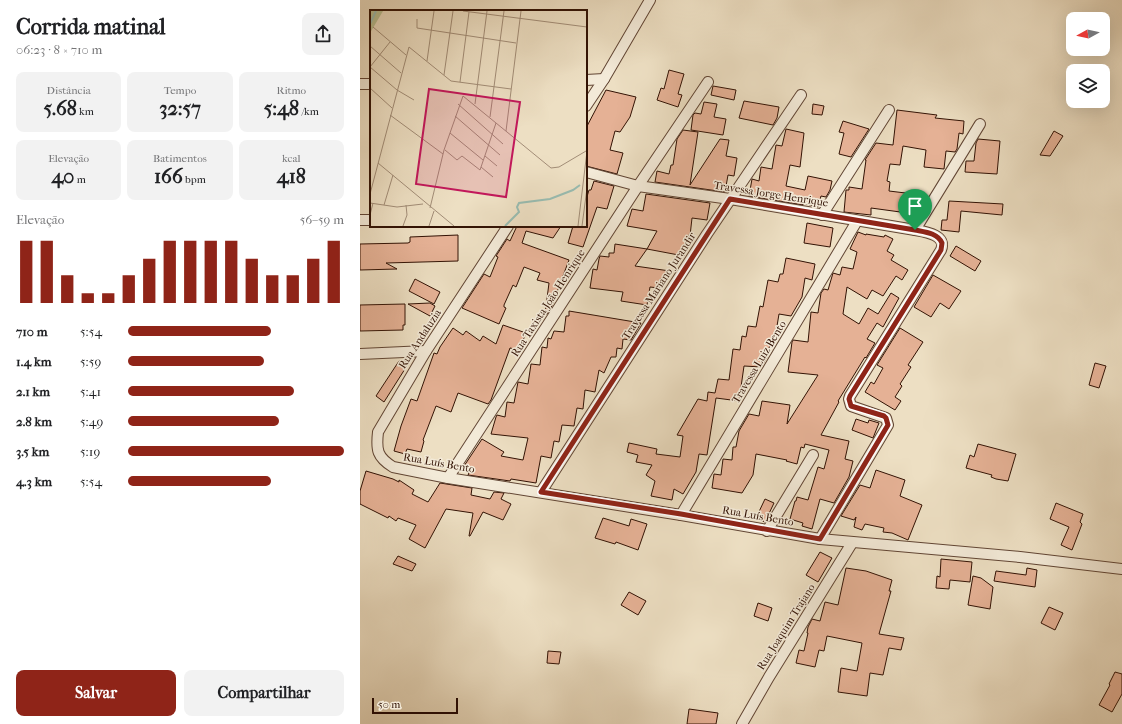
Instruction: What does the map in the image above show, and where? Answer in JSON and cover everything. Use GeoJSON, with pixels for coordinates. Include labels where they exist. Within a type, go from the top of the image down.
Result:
{"type":"FeatureCollection","features":[{"type":"Feature","properties":{"kind":"street"},"geometry":{"type":"LineString","coordinates":[[587,104],[604,79],[650,0]]}},
{"type":"Feature","properties":{"kind":"street"},"geometry":{"type":"LineString","coordinates":[[587,80],[604,79]]}},
{"type":"Feature","properties":{"kind":"street","name":"Rua Taxista João Henrique"},"geometry":{"type":"LineString","coordinates":[[448,478],[638,186],[708,82]]}},
{"type":"Feature","properties":{"kind":"street","name":"Travessa Mariano Jurandir"},"geometry":{"type":"LineString","coordinates":[[541,492],[730,199],[801,95]]}},
{"type":"Feature","properties":{"kind":"street"},"geometry":{"type":"LineString","coordinates":[[822,215],[889,110]]}},
{"type":"Feature","properties":{"kind":"street"},"geometry":{"type":"LineString","coordinates":[[915,230],[980,124]]}},
{"type":"Feature","properties":{"kind":"street","name":"Travessa Jorge Henrique"},"geometry":{"type":"LineString","coordinates":[[587,172],[638,186],[730,199],[915,230],[930,233],[939,238],[942,243],[941,250],[850,396],[849,399],[851,406],[884,416],[888,425],[820,539]]}},
{"type":"Feature","properties":{"kind":"street","name":"Travessa Luiz Bento"},"geometry":{"type":"LineString","coordinates":[[681,514],[857,221]]}},
{"type":"Feature","properties":{"kind":"street","name":"Rua Andaluzia"},"geometry":{"type":"LineString","coordinates":[[393,467],[385,462],[378,453],[378,432],[426,351],[507,227]]}},
{"type":"Feature","properties":{"kind":"street"},"geometry":{"type":"LineString","coordinates":[[360,354],[426,351]]}},
{"type":"Feature","properties":{"kind":"street"},"geometry":{"type":"LineString","coordinates":[[767,531],[813,455]]}},
{"type":"Feature","properties":{"kind":"street","name":"Rua Luís Bento"},"geometry":{"type":"LineString","coordinates":[[393,467],[448,478],[681,514],[767,531],[820,539],[1020,557],[1122,569]]}},
{"type":"Feature","properties":{"kind":"street","name":"Rua Joaquim Trajano"},"geometry":{"type":"LineString","coordinates":[[742,724],[773,670],[852,543]]}},
{"type":"Feature","properties":{"kind":"building"},"geometry":{"type":"Polygon","coordinates":[[[669,70],[684,74],[678,94],[682,95],[678,107],[657,100],[661,88],[664,89],[669,70]]]}},
{"type":"Feature","properties":{"kind":"building"},"geometry":{"type":"Polygon","coordinates":[[[713,86],[736,90],[734,100],[711,95],[713,86]]]}},
{"type":"Feature","properties":{"kind":"building"},"geometry":{"type":"Polygon","coordinates":[[[606,90],[636,97],[630,117],[620,132],[615,131],[610,150],[623,153],[617,174],[587,166],[587,126],[606,90]]]}},
{"type":"Feature","properties":{"kind":"building"},"geometry":{"type":"Polygon","coordinates":[[[744,101],[779,107],[777,118],[773,125],[739,118],[744,101]]]}},
{"type":"Feature","properties":{"kind":"building"},"geometry":{"type":"Polygon","coordinates":[[[704,102],[717,104],[714,117],[726,119],[723,135],[691,130],[693,115],[695,113],[701,114],[704,102]]]}},
{"type":"Feature","properties":{"kind":"building"},"geometry":{"type":"Polygon","coordinates":[[[813,104],[824,106],[822,115],[812,114],[813,104]]]}},
{"type":"Feature","properties":{"kind":"building"},"geometry":{"type":"Polygon","coordinates":[[[897,110],[937,115],[935,118],[964,121],[963,134],[959,133],[957,149],[955,152],[946,151],[944,169],[924,167],[926,150],[903,146],[900,165],[890,164],[887,181],[890,182],[889,191],[922,195],[920,205],[915,214],[871,208],[871,215],[844,212],[846,190],[849,190],[849,187],[862,189],[865,160],[876,143],[893,145],[897,110]]]}},
{"type":"Feature","properties":{"kind":"building"},"geometry":{"type":"Polygon","coordinates":[[[843,121],[869,129],[851,157],[839,154],[844,133],[839,132],[843,121]]]}},
{"type":"Feature","properties":{"kind":"building"},"geometry":{"type":"Polygon","coordinates":[[[786,129],[804,133],[800,167],[790,165],[786,186],[805,190],[808,176],[832,181],[830,190],[826,197],[821,196],[818,207],[803,203],[803,205],[749,196],[752,179],[759,181],[761,167],[772,169],[776,145],[782,146],[786,129]]]}},
{"type":"Feature","properties":{"kind":"building"},"geometry":{"type":"Polygon","coordinates":[[[683,130],[698,132],[690,185],[720,139],[729,140],[726,156],[737,158],[734,176],[728,175],[725,192],[655,182],[657,171],[669,174],[671,165],[673,165],[677,139],[683,130]]]}},
{"type":"Feature","properties":{"kind":"building"},"geometry":{"type":"Polygon","coordinates":[[[1054,131],[1063,136],[1050,156],[1040,155],[1054,131]]]}},
{"type":"Feature","properties":{"kind":"building"},"geometry":{"type":"Polygon","coordinates":[[[978,139],[1000,141],[997,174],[965,172],[966,161],[974,161],[976,143],[978,139]]]}},
{"type":"Feature","properties":{"kind":"building"},"geometry":{"type":"Polygon","coordinates":[[[594,181],[614,186],[607,209],[597,207],[583,247],[568,243],[573,227],[587,227],[587,197],[589,190],[591,190],[594,181]]]}},
{"type":"Feature","properties":{"kind":"building"},"geometry":{"type":"Polygon","coordinates":[[[646,194],[710,203],[707,220],[692,218],[690,236],[688,235],[684,256],[647,249],[657,231],[627,226],[632,209],[643,211],[646,194]]]}},
{"type":"Feature","properties":{"kind":"building"},"geometry":{"type":"Polygon","coordinates":[[[949,201],[1003,204],[1002,215],[961,211],[959,232],[941,230],[942,220],[947,220],[949,201]]]}},
{"type":"Feature","properties":{"kind":"building"},"geometry":{"type":"Polygon","coordinates":[[[807,223],[833,228],[830,247],[804,243],[807,223]]]}},
{"type":"Feature","properties":{"kind":"building"},"geometry":{"type":"Polygon","coordinates":[[[517,227],[560,227],[553,238],[526,231],[522,243],[569,260],[551,308],[547,314],[545,314],[549,283],[537,280],[540,273],[524,267],[516,287],[513,285],[504,305],[506,308],[499,324],[462,308],[484,274],[490,277],[498,257],[496,256],[507,239],[510,241],[517,227]]]}},
{"type":"Feature","properties":{"kind":"building"},"geometry":{"type":"Polygon","coordinates":[[[858,232],[866,235],[884,237],[885,235],[893,239],[887,251],[894,255],[891,260],[908,270],[902,280],[896,276],[883,296],[872,290],[867,299],[847,287],[843,314],[859,324],[868,308],[878,314],[891,293],[899,298],[883,327],[877,323],[867,339],[875,343],[838,401],[839,402],[821,435],[849,441],[845,459],[853,461],[849,477],[834,503],[820,499],[812,529],[802,526],[803,523],[790,519],[797,497],[808,500],[818,467],[824,469],[829,450],[805,444],[804,448],[801,447],[797,464],[786,461],[787,460],[756,454],[753,475],[742,493],[712,488],[714,474],[721,475],[723,459],[732,460],[733,447],[736,447],[739,431],[749,414],[759,416],[762,401],[790,405],[787,424],[818,375],[788,372],[792,342],[793,340],[808,342],[811,312],[818,313],[821,293],[824,289],[828,290],[833,273],[840,275],[842,267],[853,269],[857,252],[850,249],[858,232]]]}},
{"type":"Feature","properties":{"kind":"building"},"geometry":{"type":"Polygon","coordinates":[[[458,235],[458,261],[386,263],[397,269],[360,270],[360,244],[408,243],[410,242],[410,237],[458,235]]]}},
{"type":"Feature","properties":{"kind":"building"},"geometry":{"type":"Polygon","coordinates":[[[615,244],[647,249],[635,266],[670,271],[668,280],[660,279],[659,288],[650,287],[647,305],[621,301],[623,292],[590,288],[593,269],[597,270],[600,256],[609,257],[609,253],[614,253],[615,244]]]}},
{"type":"Feature","properties":{"kind":"building"},"geometry":{"type":"Polygon","coordinates":[[[956,246],[981,261],[975,271],[950,256],[956,246]]]}},
{"type":"Feature","properties":{"kind":"building"},"geometry":{"type":"Polygon","coordinates":[[[786,258],[815,264],[812,280],[805,278],[802,297],[791,316],[779,314],[775,338],[764,356],[767,357],[761,367],[744,366],[739,401],[716,398],[707,455],[699,454],[696,472],[683,494],[674,489],[672,500],[651,496],[655,481],[646,475],[652,465],[636,462],[638,455],[627,452],[629,443],[657,449],[656,454],[680,457],[683,436],[677,435],[698,399],[707,401],[708,392],[715,393],[718,379],[729,380],[733,349],[740,350],[742,336],[746,337],[748,326],[756,327],[760,306],[763,307],[768,280],[778,282],[780,274],[783,274],[786,258]]]}},
{"type":"Feature","properties":{"kind":"building"},"geometry":{"type":"Polygon","coordinates":[[[933,275],[961,291],[949,309],[940,303],[931,317],[914,307],[933,275]]]}},
{"type":"Feature","properties":{"kind":"building"},"geometry":{"type":"Polygon","coordinates":[[[415,279],[440,292],[434,304],[409,291],[415,279]]]}},
{"type":"Feature","properties":{"kind":"building"},"geometry":{"type":"Polygon","coordinates":[[[430,303],[435,306],[430,316],[408,304],[430,303]]]}},
{"type":"Feature","properties":{"kind":"building"},"geometry":{"type":"Polygon","coordinates":[[[405,304],[405,325],[403,325],[403,330],[360,331],[360,305],[405,304]]]}},
{"type":"Feature","properties":{"kind":"building"},"geometry":{"type":"Polygon","coordinates":[[[569,311],[641,323],[631,340],[623,339],[622,349],[617,348],[616,357],[611,357],[604,373],[599,370],[595,392],[585,390],[583,409],[577,408],[574,426],[562,425],[559,442],[554,441],[551,458],[541,456],[536,483],[468,475],[469,473],[462,469],[482,439],[504,452],[501,456],[523,460],[528,438],[491,434],[496,417],[497,415],[505,417],[507,402],[514,403],[518,382],[528,384],[531,364],[540,365],[542,347],[547,348],[548,338],[551,339],[554,331],[564,332],[566,316],[569,316],[569,311]]]}},
{"type":"Feature","properties":{"kind":"building"},"geometry":{"type":"Polygon","coordinates":[[[503,325],[526,333],[519,350],[510,348],[491,400],[488,404],[458,393],[451,412],[436,406],[423,440],[421,452],[407,449],[405,454],[394,451],[411,399],[417,401],[434,353],[437,354],[453,328],[463,335],[466,331],[480,341],[483,336],[496,344],[503,325]]]}},
{"type":"Feature","properties":{"kind":"building"},"geometry":{"type":"Polygon","coordinates":[[[900,328],[923,342],[908,365],[911,367],[900,384],[902,386],[895,397],[901,401],[895,410],[865,392],[871,382],[874,384],[883,368],[877,365],[900,328]]]}},
{"type":"Feature","properties":{"kind":"building"},"geometry":{"type":"Polygon","coordinates":[[[399,361],[410,361],[384,402],[376,396],[399,361]]]}},
{"type":"Feature","properties":{"kind":"building"},"geometry":{"type":"Polygon","coordinates":[[[1095,363],[1106,366],[1099,388],[1089,385],[1095,363]]]}},
{"type":"Feature","properties":{"kind":"building"},"geometry":{"type":"Polygon","coordinates":[[[856,419],[868,423],[869,420],[879,423],[873,438],[852,430],[856,419]]]}},
{"type":"Feature","properties":{"kind":"building"},"geometry":{"type":"Polygon","coordinates":[[[978,444],[1016,454],[1008,481],[996,479],[991,477],[992,475],[966,468],[970,455],[974,457],[978,444]]]}},
{"type":"Feature","properties":{"kind":"building"},"geometry":{"type":"Polygon","coordinates":[[[876,470],[905,480],[900,496],[922,505],[908,540],[892,533],[883,532],[884,528],[865,524],[862,530],[854,527],[856,517],[854,520],[841,516],[860,485],[870,488],[876,470]]]}},
{"type":"Feature","properties":{"kind":"building"},"geometry":{"type":"Polygon","coordinates":[[[366,471],[399,482],[399,480],[414,490],[412,494],[428,502],[440,483],[472,488],[471,495],[490,499],[494,492],[504,493],[501,499],[511,504],[503,520],[483,512],[470,536],[473,513],[446,509],[425,548],[409,539],[416,525],[398,518],[396,521],[389,516],[388,518],[360,504],[360,491],[366,471]]]}},
{"type":"Feature","properties":{"kind":"building"},"geometry":{"type":"Polygon","coordinates":[[[765,499],[774,503],[765,522],[756,518],[765,499]]]}},
{"type":"Feature","properties":{"kind":"building"},"geometry":{"type":"Polygon","coordinates":[[[1056,503],[1083,514],[1080,522],[1082,524],[1072,550],[1061,545],[1069,527],[1050,519],[1056,503]]]}},
{"type":"Feature","properties":{"kind":"building"},"geometry":{"type":"Polygon","coordinates":[[[603,518],[629,526],[631,519],[647,524],[638,550],[616,542],[615,544],[595,538],[603,518]]]}},
{"type":"Feature","properties":{"kind":"building"},"geometry":{"type":"Polygon","coordinates":[[[820,552],[832,558],[818,582],[806,575],[820,552]]]}},
{"type":"Feature","properties":{"kind":"building"},"geometry":{"type":"Polygon","coordinates":[[[398,556],[416,564],[412,571],[393,564],[398,556]]]}},
{"type":"Feature","properties":{"kind":"building"},"geometry":{"type":"Polygon","coordinates":[[[941,559],[972,562],[970,582],[950,580],[949,589],[936,588],[937,576],[940,577],[941,559]]]}},
{"type":"Feature","properties":{"kind":"building"},"geometry":{"type":"Polygon","coordinates":[[[846,568],[866,571],[892,580],[889,591],[891,591],[879,634],[904,638],[901,650],[889,648],[883,675],[870,673],[867,696],[838,692],[841,668],[857,671],[862,643],[827,636],[824,651],[819,650],[815,667],[796,663],[799,650],[804,651],[808,627],[812,619],[820,621],[825,602],[838,605],[846,568]]]}},
{"type":"Feature","properties":{"kind":"building"},"geometry":{"type":"Polygon","coordinates":[[[1027,568],[1037,570],[1035,587],[994,581],[996,571],[1026,575],[1027,568]]]}},
{"type":"Feature","properties":{"kind":"building"},"geometry":{"type":"Polygon","coordinates":[[[973,576],[981,578],[993,587],[990,609],[968,605],[973,576]]]}},
{"type":"Feature","properties":{"kind":"building"},"geometry":{"type":"Polygon","coordinates":[[[629,592],[646,601],[638,615],[621,605],[629,592]]]}},
{"type":"Feature","properties":{"kind":"building"},"geometry":{"type":"Polygon","coordinates":[[[758,603],[772,608],[768,621],[754,616],[758,603]]]}},
{"type":"Feature","properties":{"kind":"building"},"geometry":{"type":"Polygon","coordinates":[[[1049,607],[1063,613],[1055,630],[1041,623],[1049,607]]]}},
{"type":"Feature","properties":{"kind":"building"},"geometry":{"type":"Polygon","coordinates":[[[548,651],[561,652],[559,664],[547,663],[548,651]]]}},
{"type":"Feature","properties":{"kind":"building"},"geometry":{"type":"Polygon","coordinates":[[[1115,672],[1122,674],[1122,694],[1112,712],[1099,705],[1115,672]]]}},
{"type":"Feature","properties":{"kind":"building"},"geometry":{"type":"Polygon","coordinates":[[[689,709],[718,713],[716,724],[687,724],[689,709]]]}},
{"type":"Feature","properties":{"kind":"route"},"geometry":{"type":"LineString","coordinates":[[730,199],[915,230],[930,233],[939,238],[942,243],[941,250],[849,399],[849,403],[853,408],[884,416],[888,425],[820,539],[767,531],[681,514],[541,492],[730,199]]}}]}
